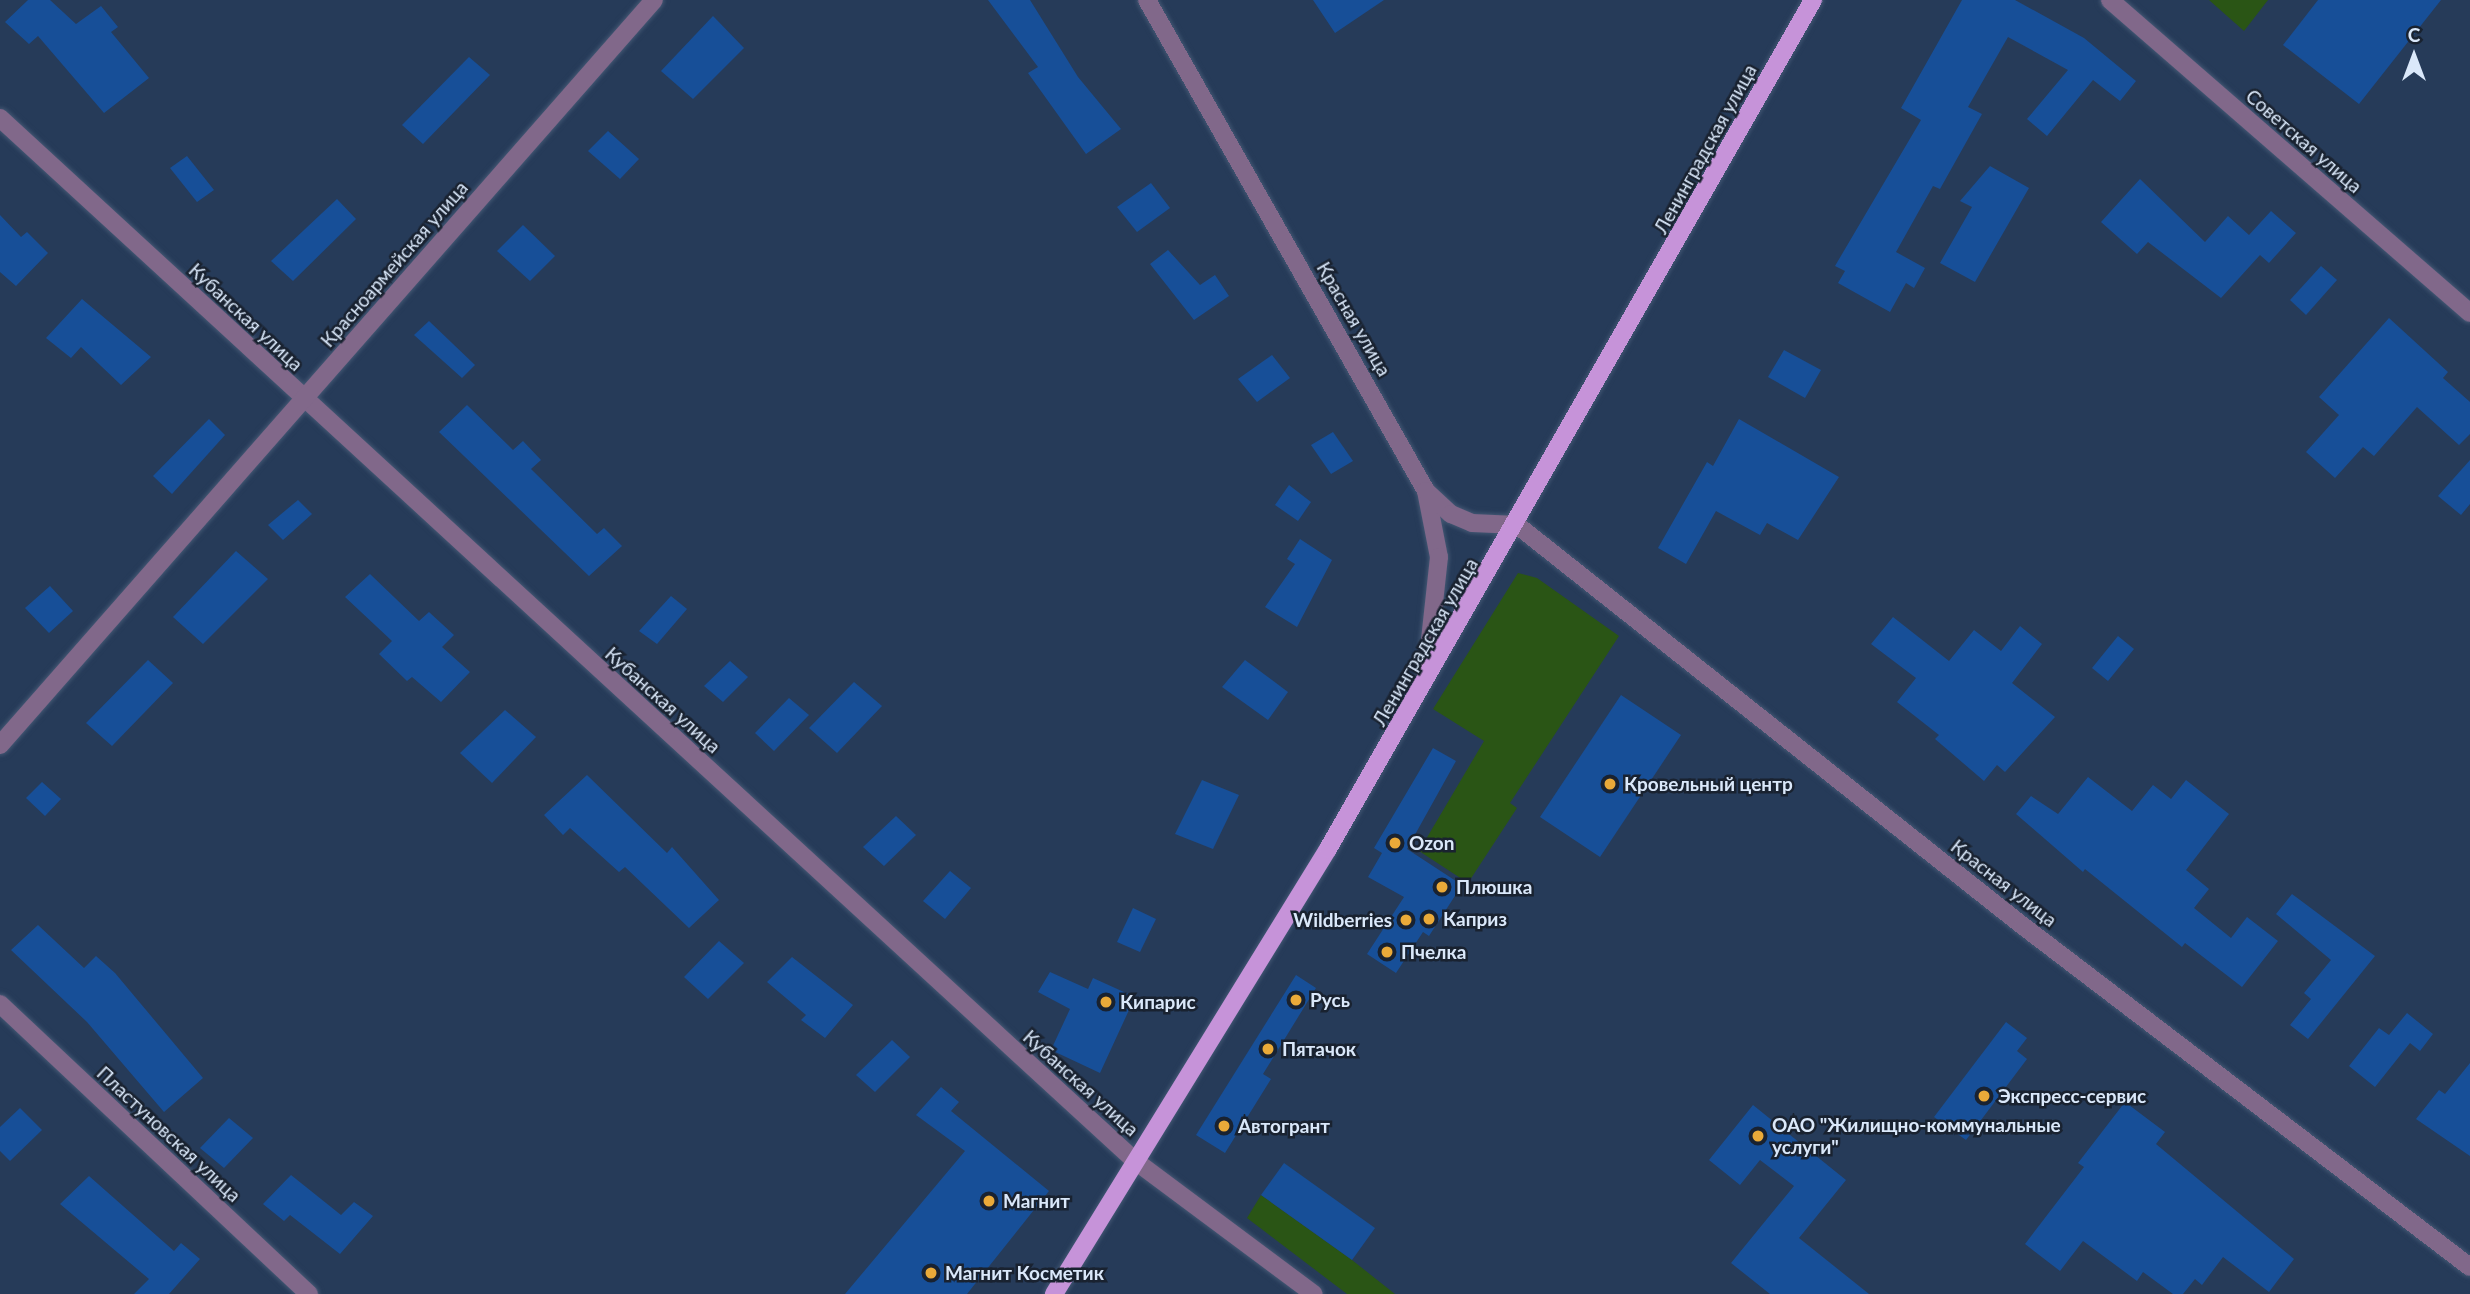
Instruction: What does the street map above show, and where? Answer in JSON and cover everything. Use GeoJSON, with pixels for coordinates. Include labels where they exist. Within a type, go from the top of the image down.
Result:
{"type":"FeatureCollection","features":[{"type":"Feature","properties":{"kind":"main road","name":"Ленинградская улица"},"geometry":{"type":"LineString","coordinates":[[1054,1294],[1134,1160],[1328,849],[1517,525],[1813,0]]}},
{"type":"Feature","properties":{"kind":"street","name":"Красноармейская улица"},"geometry":{"type":"LineString","coordinates":[[0,745],[654,0]]}},
{"type":"Feature","properties":{"kind":"street","name":"Красная улица"},"geometry":{"type":"LineString","coordinates":[[1147,0],[1426,491],[1439,558],[1425,683]]}},
{"type":"Feature","properties":{"kind":"street","name":"Советская улица"},"geometry":{"type":"LineString","coordinates":[[2110,0],[2470,313]]}},
{"type":"Feature","properties":{"kind":"street","name":"Кубанская улица"},"geometry":{"type":"LineString","coordinates":[[0,118],[1134,1160],[1314,1294]]}},
{"type":"Feature","properties":{"kind":"street"},"geometry":{"type":"LineString","coordinates":[[1426,491],[1451,514],[1472,523],[1517,525]]}},
{"type":"Feature","properties":{"kind":"street","name":"Красная улица"},"geometry":{"type":"LineString","coordinates":[[1517,525],[2013,917],[2470,1267]]}},
{"type":"Feature","properties":{"kind":"street","name":"Пластуновская улица"},"geometry":{"type":"LineString","coordinates":[[0,1004],[309,1294]]}},
{"type":"Feature","properties":{"kind":"green space"},"geometry":{"type":"Polygon","coordinates":[[[2209,0],[2268,0],[2244,31],[2209,0]]]}},
{"type":"Feature","properties":{"kind":"green space"},"geometry":{"type":"Polygon","coordinates":[[[1518,573],[1537,578],[1619,636],[1510,803],[1517,808],[1468,883],[1419,851],[1484,741],[1433,709],[1518,573]]]}},
{"type":"Feature","properties":{"kind":"green space"},"geometry":{"type":"Polygon","coordinates":[[[1261,1195],[1395,1294],[1347,1294],[1247,1218],[1261,1195]]]}},
{"type":"Feature","properties":{"kind":"building"},"geometry":{"type":"Polygon","coordinates":[[[28,0],[50,0],[76,24],[101,6],[118,27],[111,32],[149,78],[104,113],[38,36],[29,44],[5,22],[28,0]]]}},
{"type":"Feature","properties":{"kind":"building"},"geometry":{"type":"Polygon","coordinates":[[[988,0],[1030,0],[1078,77],[1121,129],[1086,154],[1028,73],[1038,67],[988,0]]]}},
{"type":"Feature","properties":{"kind":"building"},"geometry":{"type":"Polygon","coordinates":[[[1313,0],[1384,0],[1335,33],[1313,0]]]}},
{"type":"Feature","properties":{"kind":"building"},"geometry":{"type":"Polygon","coordinates":[[[1962,0],[2015,0],[2084,38],[2136,81],[2120,101],[2093,80],[2047,136],[2027,119],[2068,70],[2008,37],[1968,107],[1982,114],[1940,189],[1933,186],[1896,252],[1925,268],[1914,288],[1906,283],[1890,312],[1838,283],[1845,271],[1835,266],[1921,120],[1901,108],[1962,0]]]}},
{"type":"Feature","properties":{"kind":"building"},"geometry":{"type":"Polygon","coordinates":[[[2318,0],[2441,0],[2359,104],[2283,45],[2318,0]]]}},
{"type":"Feature","properties":{"kind":"building"},"geometry":{"type":"Polygon","coordinates":[[[713,16],[744,48],[693,99],[661,71],[713,16]]]}},
{"type":"Feature","properties":{"kind":"building"},"geometry":{"type":"Polygon","coordinates":[[[469,57],[490,75],[423,144],[402,125],[469,57]]]}},
{"type":"Feature","properties":{"kind":"building"},"geometry":{"type":"Polygon","coordinates":[[[608,131],[639,159],[620,179],[588,151],[608,131]]]}},
{"type":"Feature","properties":{"kind":"building"},"geometry":{"type":"Polygon","coordinates":[[[187,156],[214,190],[197,202],[170,168],[187,156]]]}},
{"type":"Feature","properties":{"kind":"building"},"geometry":{"type":"Polygon","coordinates":[[[1990,166],[2029,188],[1975,282],[1940,263],[1972,207],[1960,201],[1990,166]]]}},
{"type":"Feature","properties":{"kind":"building"},"geometry":{"type":"Polygon","coordinates":[[[2140,179],[2205,242],[2228,216],[2249,235],[2271,211],[2296,233],[2269,263],[2260,255],[2221,298],[2148,242],[2137,254],[2101,222],[2140,179]]]}},
{"type":"Feature","properties":{"kind":"building"},"geometry":{"type":"Polygon","coordinates":[[[1151,183],[1170,208],[1137,232],[1117,207],[1151,183]]]}},
{"type":"Feature","properties":{"kind":"building"},"geometry":{"type":"Polygon","coordinates":[[[337,199],[356,219],[293,281],[271,261],[337,199]]]}},
{"type":"Feature","properties":{"kind":"building"},"geometry":{"type":"Polygon","coordinates":[[[0,215],[21,237],[27,232],[48,253],[16,286],[0,272],[0,215]]]}},
{"type":"Feature","properties":{"kind":"building"},"geometry":{"type":"Polygon","coordinates":[[[523,225],[555,256],[530,281],[497,251],[523,225]]]}},
{"type":"Feature","properties":{"kind":"building"},"geometry":{"type":"Polygon","coordinates":[[[1168,250],[1200,285],[1215,275],[1229,296],[1194,320],[1150,264],[1168,250]]]}},
{"type":"Feature","properties":{"kind":"building"},"geometry":{"type":"Polygon","coordinates":[[[2321,266],[2337,280],[2306,315],[2290,300],[2321,266]]]}},
{"type":"Feature","properties":{"kind":"building"},"geometry":{"type":"Polygon","coordinates":[[[82,299],[151,357],[121,385],[81,347],[71,358],[46,338],[82,299]]]}},
{"type":"Feature","properties":{"kind":"building"},"geometry":{"type":"Polygon","coordinates":[[[2389,318],[2448,372],[2443,378],[2470,402],[2470,434],[2459,445],[2417,407],[2374,456],[2363,447],[2335,478],[2306,452],[2339,415],[2319,397],[2389,318]]]}},
{"type":"Feature","properties":{"kind":"building"},"geometry":{"type":"Polygon","coordinates":[[[429,321],[475,365],[462,378],[414,335],[429,321]]]}},
{"type":"Feature","properties":{"kind":"building"},"geometry":{"type":"Polygon","coordinates":[[[1784,350],[1821,370],[1805,398],[1768,377],[1784,350]]]}},
{"type":"Feature","properties":{"kind":"building"},"geometry":{"type":"Polygon","coordinates":[[[1272,355],[1290,378],[1257,402],[1238,379],[1272,355]]]}},
{"type":"Feature","properties":{"kind":"building"},"geometry":{"type":"Polygon","coordinates":[[[467,405],[513,450],[523,441],[541,460],[531,469],[597,534],[604,528],[622,546],[589,576],[439,432],[467,405]]]}},
{"type":"Feature","properties":{"kind":"building"},"geometry":{"type":"Polygon","coordinates":[[[209,419],[225,435],[172,494],[153,476],[209,419]]]}},
{"type":"Feature","properties":{"kind":"building"},"geometry":{"type":"Polygon","coordinates":[[[1739,419],[1839,477],[1798,540],[1767,523],[1760,535],[1716,511],[1686,564],[1658,548],[1707,462],[1713,466],[1739,419]]]}},
{"type":"Feature","properties":{"kind":"building"},"geometry":{"type":"Polygon","coordinates":[[[1333,432],[1353,461],[1331,474],[1311,445],[1333,432]]]}},
{"type":"Feature","properties":{"kind":"building"},"geometry":{"type":"Polygon","coordinates":[[[2470,460],[2470,504],[2461,515],[2438,496],[2470,460]]]}},
{"type":"Feature","properties":{"kind":"building"},"geometry":{"type":"Polygon","coordinates":[[[1289,485],[1311,502],[1298,521],[1275,505],[1289,485]]]}},
{"type":"Feature","properties":{"kind":"building"},"geometry":{"type":"Polygon","coordinates":[[[298,500],[312,514],[283,540],[268,525],[298,500]]]}},
{"type":"Feature","properties":{"kind":"building"},"geometry":{"type":"Polygon","coordinates":[[[1300,539],[1332,560],[1297,627],[1265,607],[1295,564],[1287,559],[1300,539]]]}},
{"type":"Feature","properties":{"kind":"building"},"geometry":{"type":"Polygon","coordinates":[[[236,551],[268,579],[203,644],[173,617],[236,551]]]}},
{"type":"Feature","properties":{"kind":"building"},"geometry":{"type":"Polygon","coordinates":[[[370,574],[419,621],[429,612],[454,635],[442,647],[470,672],[441,702],[412,677],[407,681],[379,654],[392,641],[345,597],[370,574]]]}},
{"type":"Feature","properties":{"kind":"building"},"geometry":{"type":"Polygon","coordinates":[[[50,586],[73,611],[49,633],[25,608],[50,586]]]}},
{"type":"Feature","properties":{"kind":"building"},"geometry":{"type":"Polygon","coordinates":[[[671,596],[687,609],[657,644],[639,631],[671,596]]]}},
{"type":"Feature","properties":{"kind":"building"},"geometry":{"type":"Polygon","coordinates":[[[1893,617],[1949,661],[1974,630],[2001,651],[2020,626],[2042,644],[2012,683],[2055,717],[2005,772],[1997,765],[1984,781],[1935,739],[1939,735],[1897,702],[1916,678],[1871,644],[1893,617]]]}},
{"type":"Feature","properties":{"kind":"building"},"geometry":{"type":"Polygon","coordinates":[[[2118,636],[2134,649],[2108,681],[2092,668],[2118,636]]]}},
{"type":"Feature","properties":{"kind":"building"},"geometry":{"type":"Polygon","coordinates":[[[148,660],[173,683],[112,746],[86,723],[148,660]]]}},
{"type":"Feature","properties":{"kind":"building"},"geometry":{"type":"Polygon","coordinates":[[[1245,660],[1288,692],[1268,720],[1222,687],[1245,660]]]}},
{"type":"Feature","properties":{"kind":"building"},"geometry":{"type":"Polygon","coordinates":[[[730,661],[748,677],[723,702],[704,686],[730,661]]]}},
{"type":"Feature","properties":{"kind":"building"},"geometry":{"type":"Polygon","coordinates":[[[854,682],[882,706],[837,753],[809,728],[854,682]]]}},
{"type":"Feature","properties":{"kind":"building"},"geometry":{"type":"Polygon","coordinates":[[[1621,695],[1681,735],[1600,857],[1540,817],[1621,695]]]}},
{"type":"Feature","properties":{"kind":"building"},"geometry":{"type":"Polygon","coordinates":[[[789,698],[809,715],[774,751],[755,733],[789,698]]]}},
{"type":"Feature","properties":{"kind":"building"},"geometry":{"type":"Polygon","coordinates":[[[505,710],[536,737],[492,783],[460,753],[505,710]]]}},
{"type":"Feature","properties":{"kind":"building"},"geometry":{"type":"Polygon","coordinates":[[[1433,748],[1456,761],[1407,849],[1462,885],[1429,936],[1423,932],[1396,973],[1367,954],[1404,897],[1368,877],[1382,853],[1374,848],[1433,748]]]}},
{"type":"Feature","properties":{"kind":"building"},"geometry":{"type":"Polygon","coordinates":[[[587,775],[667,853],[672,847],[719,900],[689,928],[625,867],[619,872],[570,828],[563,835],[544,815],[587,775]]]}},
{"type":"Feature","properties":{"kind":"building"},"geometry":{"type":"Polygon","coordinates":[[[2088,777],[2132,811],[2153,785],[2171,799],[2186,780],[2229,814],[2186,870],[2209,889],[2194,908],[2231,938],[2247,917],[2278,941],[2242,987],[2185,943],[2182,947],[2085,869],[2083,872],[2016,814],[2031,796],[2058,814],[2088,777]]]}},
{"type":"Feature","properties":{"kind":"building"},"geometry":{"type":"Polygon","coordinates":[[[1202,780],[1239,795],[1213,849],[1175,834],[1202,780]]]}},
{"type":"Feature","properties":{"kind":"building"},"geometry":{"type":"Polygon","coordinates":[[[42,782],[61,799],[45,816],[26,798],[42,782]]]}},
{"type":"Feature","properties":{"kind":"building"},"geometry":{"type":"Polygon","coordinates":[[[896,816],[916,835],[884,866],[863,847],[896,816]]]}},
{"type":"Feature","properties":{"kind":"building"},"geometry":{"type":"Polygon","coordinates":[[[950,871],[971,888],[945,919],[923,901],[950,871]]]}},
{"type":"Feature","properties":{"kind":"building"},"geometry":{"type":"Polygon","coordinates":[[[2292,894],[2375,956],[2308,1039],[2290,1025],[2311,999],[2304,993],[2331,960],[2276,914],[2292,894]]]}},
{"type":"Feature","properties":{"kind":"building"},"geometry":{"type":"Polygon","coordinates":[[[1133,908],[1156,919],[1140,952],[1117,942],[1133,908]]]}},
{"type":"Feature","properties":{"kind":"building"},"geometry":{"type":"Polygon","coordinates":[[[38,925],[84,968],[96,956],[115,973],[203,1078],[164,1112],[87,1022],[11,950],[38,925]]]}},
{"type":"Feature","properties":{"kind":"building"},"geometry":{"type":"Polygon","coordinates":[[[719,941],[744,963],[708,999],[684,977],[719,941]]]}},
{"type":"Feature","properties":{"kind":"building"},"geometry":{"type":"Polygon","coordinates":[[[792,957],[853,1005],[825,1038],[801,1020],[806,1015],[767,982],[792,957]]]}},
{"type":"Feature","properties":{"kind":"building"},"geometry":{"type":"Polygon","coordinates":[[[1050,972],[1088,989],[1093,978],[1135,997],[1100,1073],[1051,1050],[1070,1009],[1038,992],[1050,972]]]}},
{"type":"Feature","properties":{"kind":"building"},"geometry":{"type":"Polygon","coordinates":[[[1296,975],[1316,988],[1263,1074],[1271,1079],[1225,1153],[1196,1135],[1296,975]]]}},
{"type":"Feature","properties":{"kind":"building"},"geometry":{"type":"Polygon","coordinates":[[[2407,1013],[2433,1034],[2420,1051],[2410,1043],[2375,1087],[2349,1066],[2379,1028],[2389,1035],[2407,1013]]]}},
{"type":"Feature","properties":{"kind":"building"},"geometry":{"type":"Polygon","coordinates":[[[2006,1022],[2027,1038],[2017,1051],[2027,1059],[1966,1140],[1934,1117],[2006,1022]]]}},
{"type":"Feature","properties":{"kind":"building"},"geometry":{"type":"Polygon","coordinates":[[[892,1040],[910,1057],[875,1092],[856,1075],[892,1040]]]}},
{"type":"Feature","properties":{"kind":"building"},"geometry":{"type":"Polygon","coordinates":[[[2470,1063],[2470,1156],[2416,1119],[2439,1090],[2445,1094],[2470,1063]]]}},
{"type":"Feature","properties":{"kind":"building"},"geometry":{"type":"Polygon","coordinates":[[[941,1087],[959,1102],[951,1111],[1049,1191],[967,1294],[845,1294],[965,1151],[916,1115],[941,1087]]]}},
{"type":"Feature","properties":{"kind":"building"},"geometry":{"type":"Polygon","coordinates":[[[2125,1102],[2165,1132],[2156,1144],[2294,1259],[2269,1292],[2223,1257],[2202,1285],[2195,1279],[2183,1294],[2173,1294],[2143,1272],[2137,1281],[2083,1241],[2060,1271],[2025,1244],[2084,1167],[2078,1163],[2125,1102]]]}},
{"type":"Feature","properties":{"kind":"building"},"geometry":{"type":"Polygon","coordinates":[[[1753,1105],[1846,1180],[1799,1238],[1869,1294],[1770,1294],[1731,1263],[1794,1186],[1760,1160],[1740,1185],[1709,1160],[1753,1105]]]}},
{"type":"Feature","properties":{"kind":"building"},"geometry":{"type":"Polygon","coordinates":[[[20,1108],[42,1130],[10,1161],[0,1151],[0,1127],[20,1108]]]}},
{"type":"Feature","properties":{"kind":"building"},"geometry":{"type":"Polygon","coordinates":[[[229,1118],[253,1138],[224,1168],[200,1148],[229,1118]]]}},
{"type":"Feature","properties":{"kind":"building"},"geometry":{"type":"Polygon","coordinates":[[[1284,1163],[1375,1228],[1352,1260],[1261,1195],[1284,1163]]]}},
{"type":"Feature","properties":{"kind":"building"},"geometry":{"type":"Polygon","coordinates":[[[291,1175],[341,1215],[354,1202],[373,1216],[340,1254],[290,1215],[284,1221],[263,1204],[291,1175]]]}},
{"type":"Feature","properties":{"kind":"building"},"geometry":{"type":"Polygon","coordinates":[[[89,1176],[174,1251],[181,1243],[200,1259],[169,1294],[134,1294],[149,1279],[60,1204],[89,1176]]]}},
{"type":"Feature","properties":{"kind":"place","name":"Кровельный центр"},"geometry":{"type":"Point","coordinates":[1610,784]}},
{"type":"Feature","properties":{"kind":"place","name":"Ozon"},"geometry":{"type":"Point","coordinates":[1395,843]}},
{"type":"Feature","properties":{"kind":"place","name":"Плюшка"},"geometry":{"type":"Point","coordinates":[1442,887]}},
{"type":"Feature","properties":{"kind":"place","name":"Каприз"},"geometry":{"type":"Point","coordinates":[1429,919]}},
{"type":"Feature","properties":{"kind":"place","name":"Wildberries"},"geometry":{"type":"Point","coordinates":[1406,920]}},
{"type":"Feature","properties":{"kind":"place","name":"Пчелка"},"geometry":{"type":"Point","coordinates":[1387,952]}},
{"type":"Feature","properties":{"kind":"place","name":"Русь"},"geometry":{"type":"Point","coordinates":[1296,1000]}},
{"type":"Feature","properties":{"kind":"place","name":"Кипарис"},"geometry":{"type":"Point","coordinates":[1106,1002]}},
{"type":"Feature","properties":{"kind":"place","name":"Пятачок"},"geometry":{"type":"Point","coordinates":[1268,1049]}},
{"type":"Feature","properties":{"kind":"place","name":"Экспресс-сервис"},"geometry":{"type":"Point","coordinates":[1984,1096]}},
{"type":"Feature","properties":{"kind":"place","name":"Автогрант"},"geometry":{"type":"Point","coordinates":[1224,1126]}},
{"type":"Feature","properties":{"kind":"place","name":"ОАО \"Жилищно-коммунальные услуги\""},"geometry":{"type":"Point","coordinates":[1758,1136]}},
{"type":"Feature","properties":{"kind":"place","name":"Магнит"},"geometry":{"type":"Point","coordinates":[989,1201]}},
{"type":"Feature","properties":{"kind":"place","name":"Магнит Косметик"},"geometry":{"type":"Point","coordinates":[931,1273]}}]}
